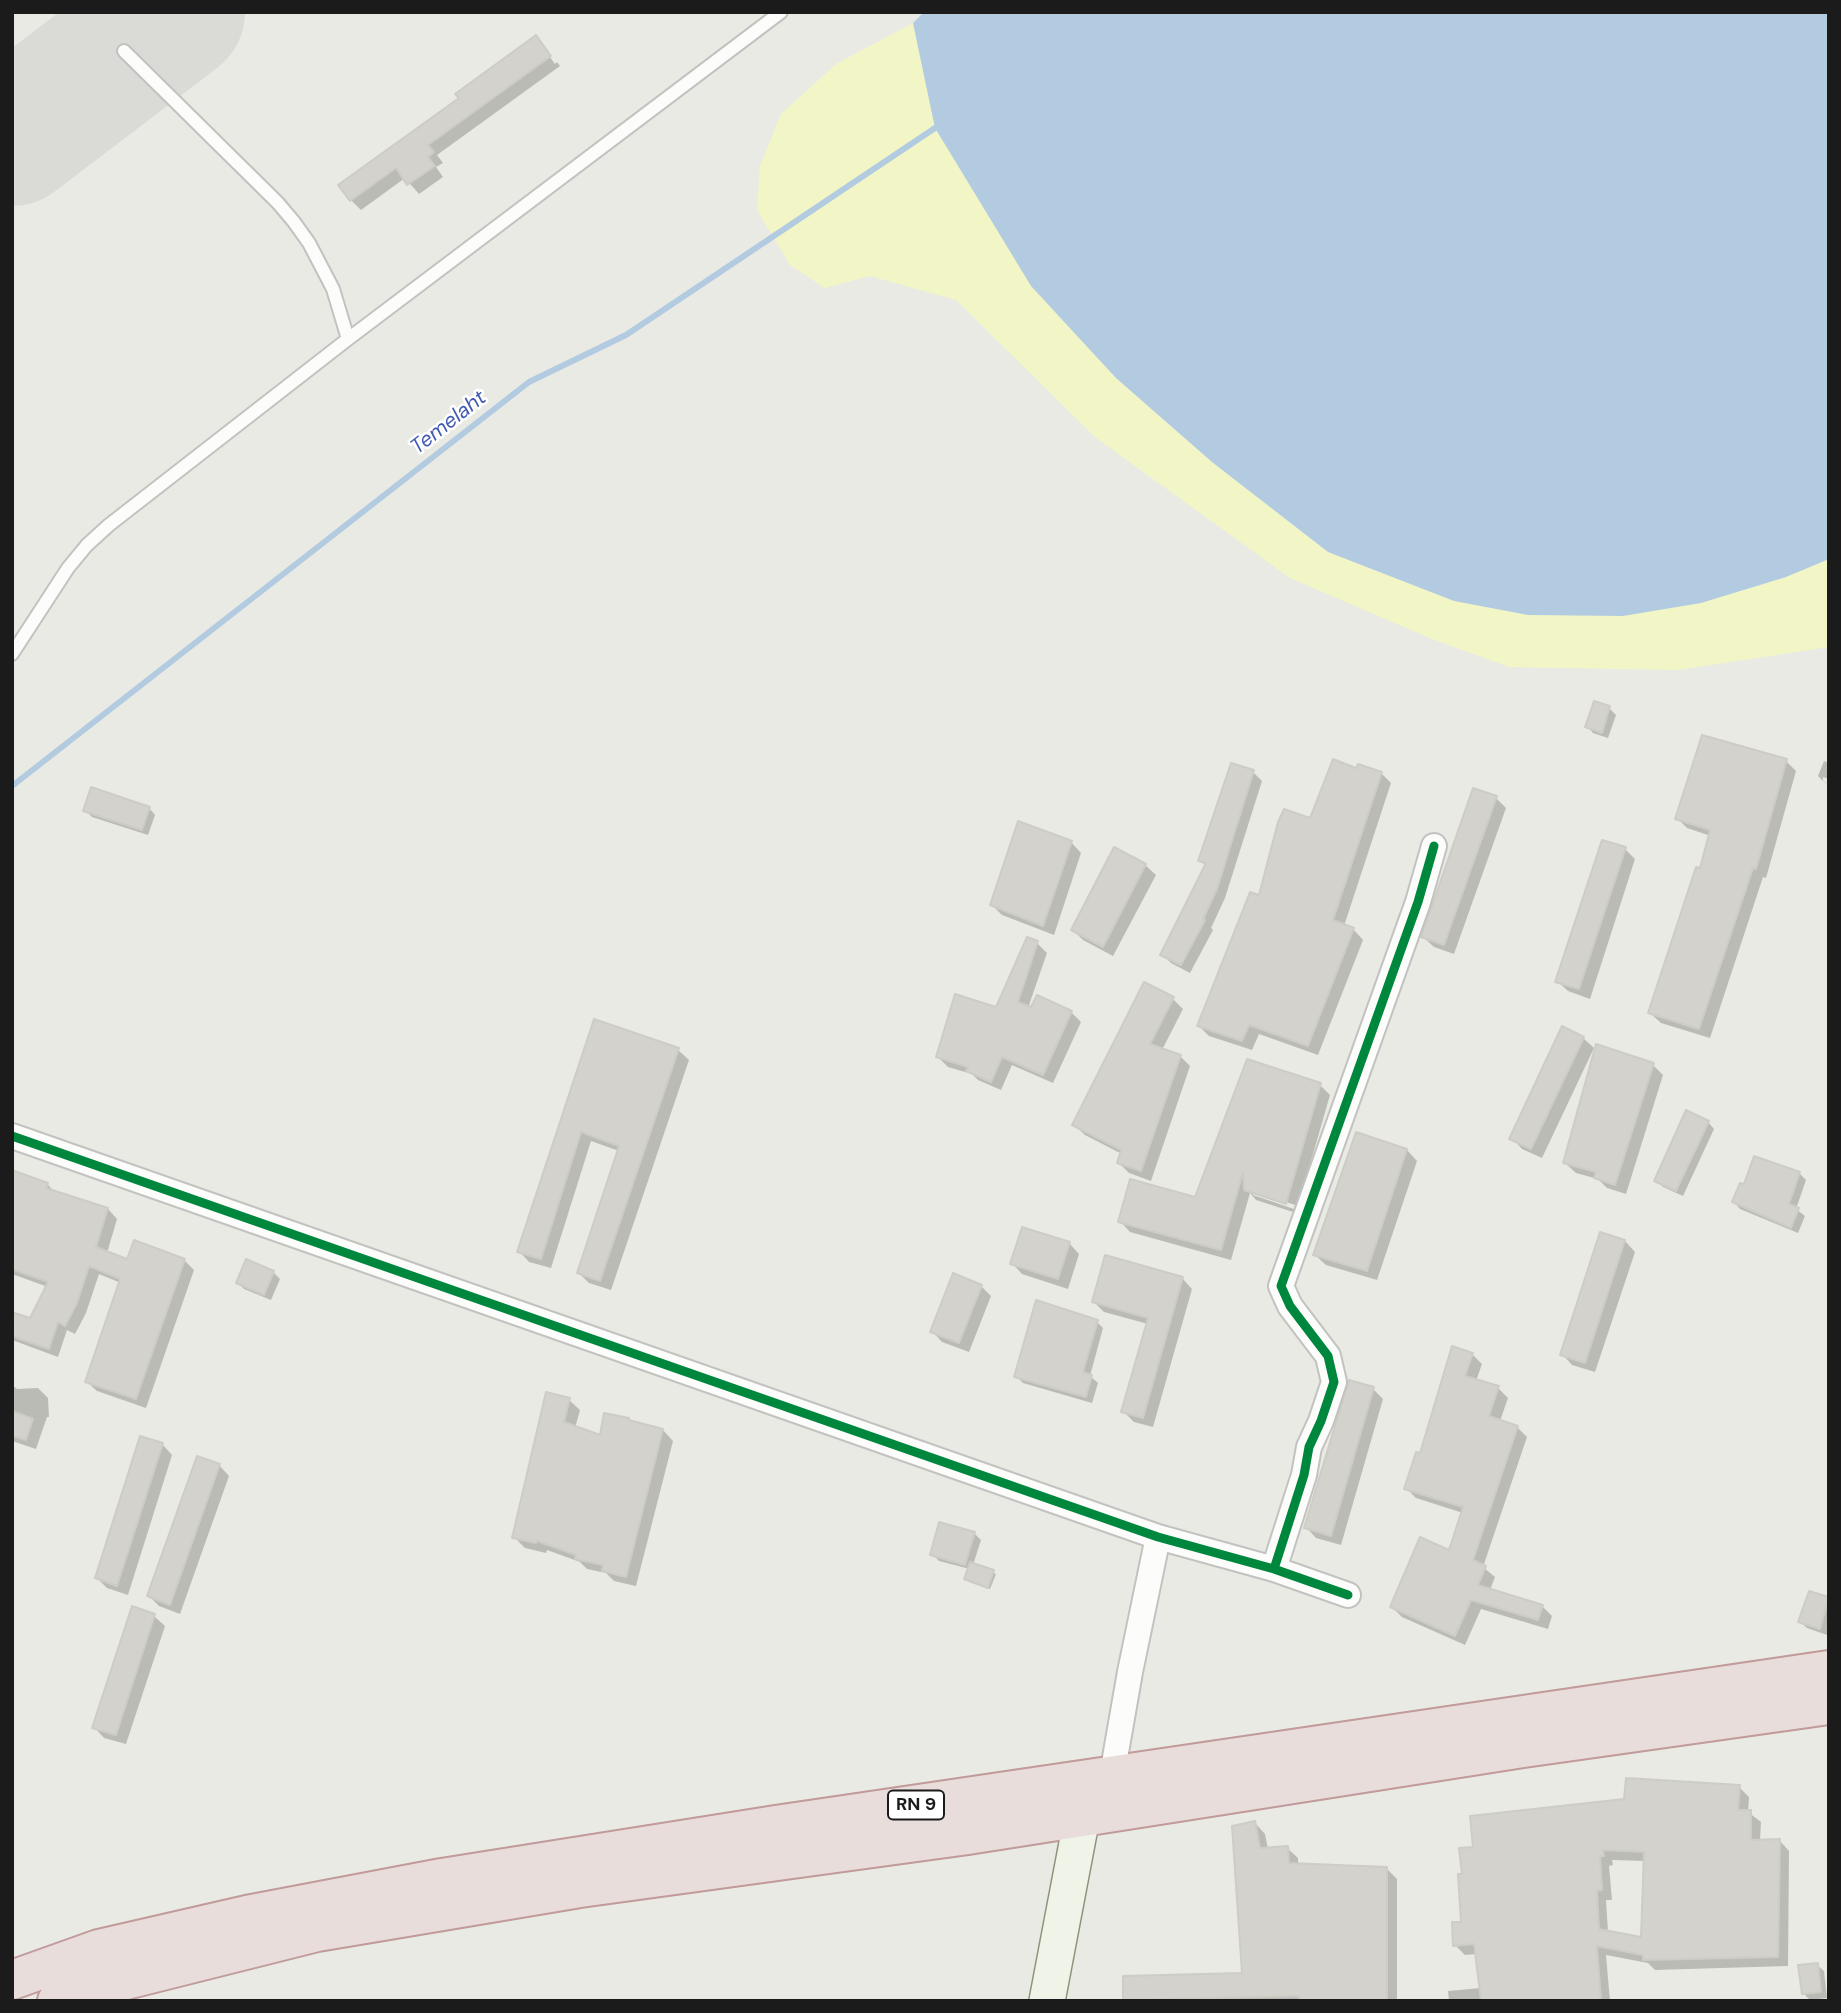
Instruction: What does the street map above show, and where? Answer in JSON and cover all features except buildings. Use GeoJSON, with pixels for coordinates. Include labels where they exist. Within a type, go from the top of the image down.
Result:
{"type":"FeatureCollection","features":[{"type":"Feature","properties":{"kind":"highway","name":"RN 9"},"geometry":{"type":"LineString","coordinates":[[12,1980],[99,1949],[247,1915],[429,1880],[1829,1670]]}},
{"type":"Feature","properties":{"kind":"highway","name":"RN 9"},"geometry":{"type":"LineString","coordinates":[[57,2001],[118,1982],[317,1931],[580,1888],[968,1835],[1523,1748],[1829,1705]]}},
{"type":"Feature","properties":{"kind":"main road"},"geometry":{"type":"LineString","coordinates":[[1047,2001],[1082,1817],[1103,1777]]}},
{"type":"Feature","properties":{"kind":"street"},"geometry":{"type":"LineString","coordinates":[[1275,1569],[1304,1475],[1308,1447],[1321,1421],[1334,1382],[1328,1356],[1290,1306],[1281,1286],[1418,902],[1434,846]]}},
{"type":"Feature","properties":{"kind":"street"},"geometry":{"type":"LineString","coordinates":[[12,1136],[1158,1537],[1275,1569],[1348,1595]]}},
{"type":"Feature","properties":{"kind":"street"},"geometry":{"type":"LineString","coordinates":[[1103,1777],[1130,1672],[1158,1537]]}},
{"type":"Feature","properties":{"kind":"lane"},"geometry":{"type":"LineString","coordinates":[[12,654],[68,568],[87,545],[120,517],[348,339],[781,12]]}},
{"type":"Feature","properties":{"kind":"lane"},"geometry":{"type":"LineString","coordinates":[[124,51],[294,222],[328,278],[348,339]]}},
{"type":"Feature","properties":{"kind":"sand"},"geometry":{"type":"Polygon","coordinates":[[[913,23],[935,128],[1116,378],[1212,462],[1328,552],[1701,603],[1786,577],[1829,559],[1829,647],[1678,670],[1509,667],[1432,639],[1290,578],[1095,437],[956,300],[870,276],[825,288],[790,265],[757,210],[760,166],[781,114],[836,64],[913,23]]]}},
{"type":"Feature","properties":{"kind":"water"},"geometry":{"type":"Polygon","coordinates":[[[924,12],[1829,12],[1829,559],[1786,577],[1701,603],[1623,616],[1528,615],[1454,601],[1328,552],[1212,462],[1116,378],[1031,286],[935,128],[913,23],[924,12]]]}},
{"type":"Feature","properties":{"kind":"waterway","name":"Temelaht"},"geometry":{"type":"LineString","coordinates":[[12,786],[529,382],[626,335],[935,128]]}},
{"type":"Feature","properties":{"kind":"runway"},"geometry":{"type":"LineString","coordinates":[[12,136],[175,12]]}},
{"type":"Feature","properties":{"kind":"cycle path"},"geometry":{"type":"LineString","coordinates":[[1274,1569],[1304,1475],[1309,1447],[1334,1382],[1328,1356],[1290,1306],[1281,1286],[1418,902],[1434,846]]}},
{"type":"Feature","properties":{"kind":"cycle path"},"geometry":{"type":"LineString","coordinates":[[12,1136],[1158,1537],[1274,1569],[1348,1595]]}}]}
